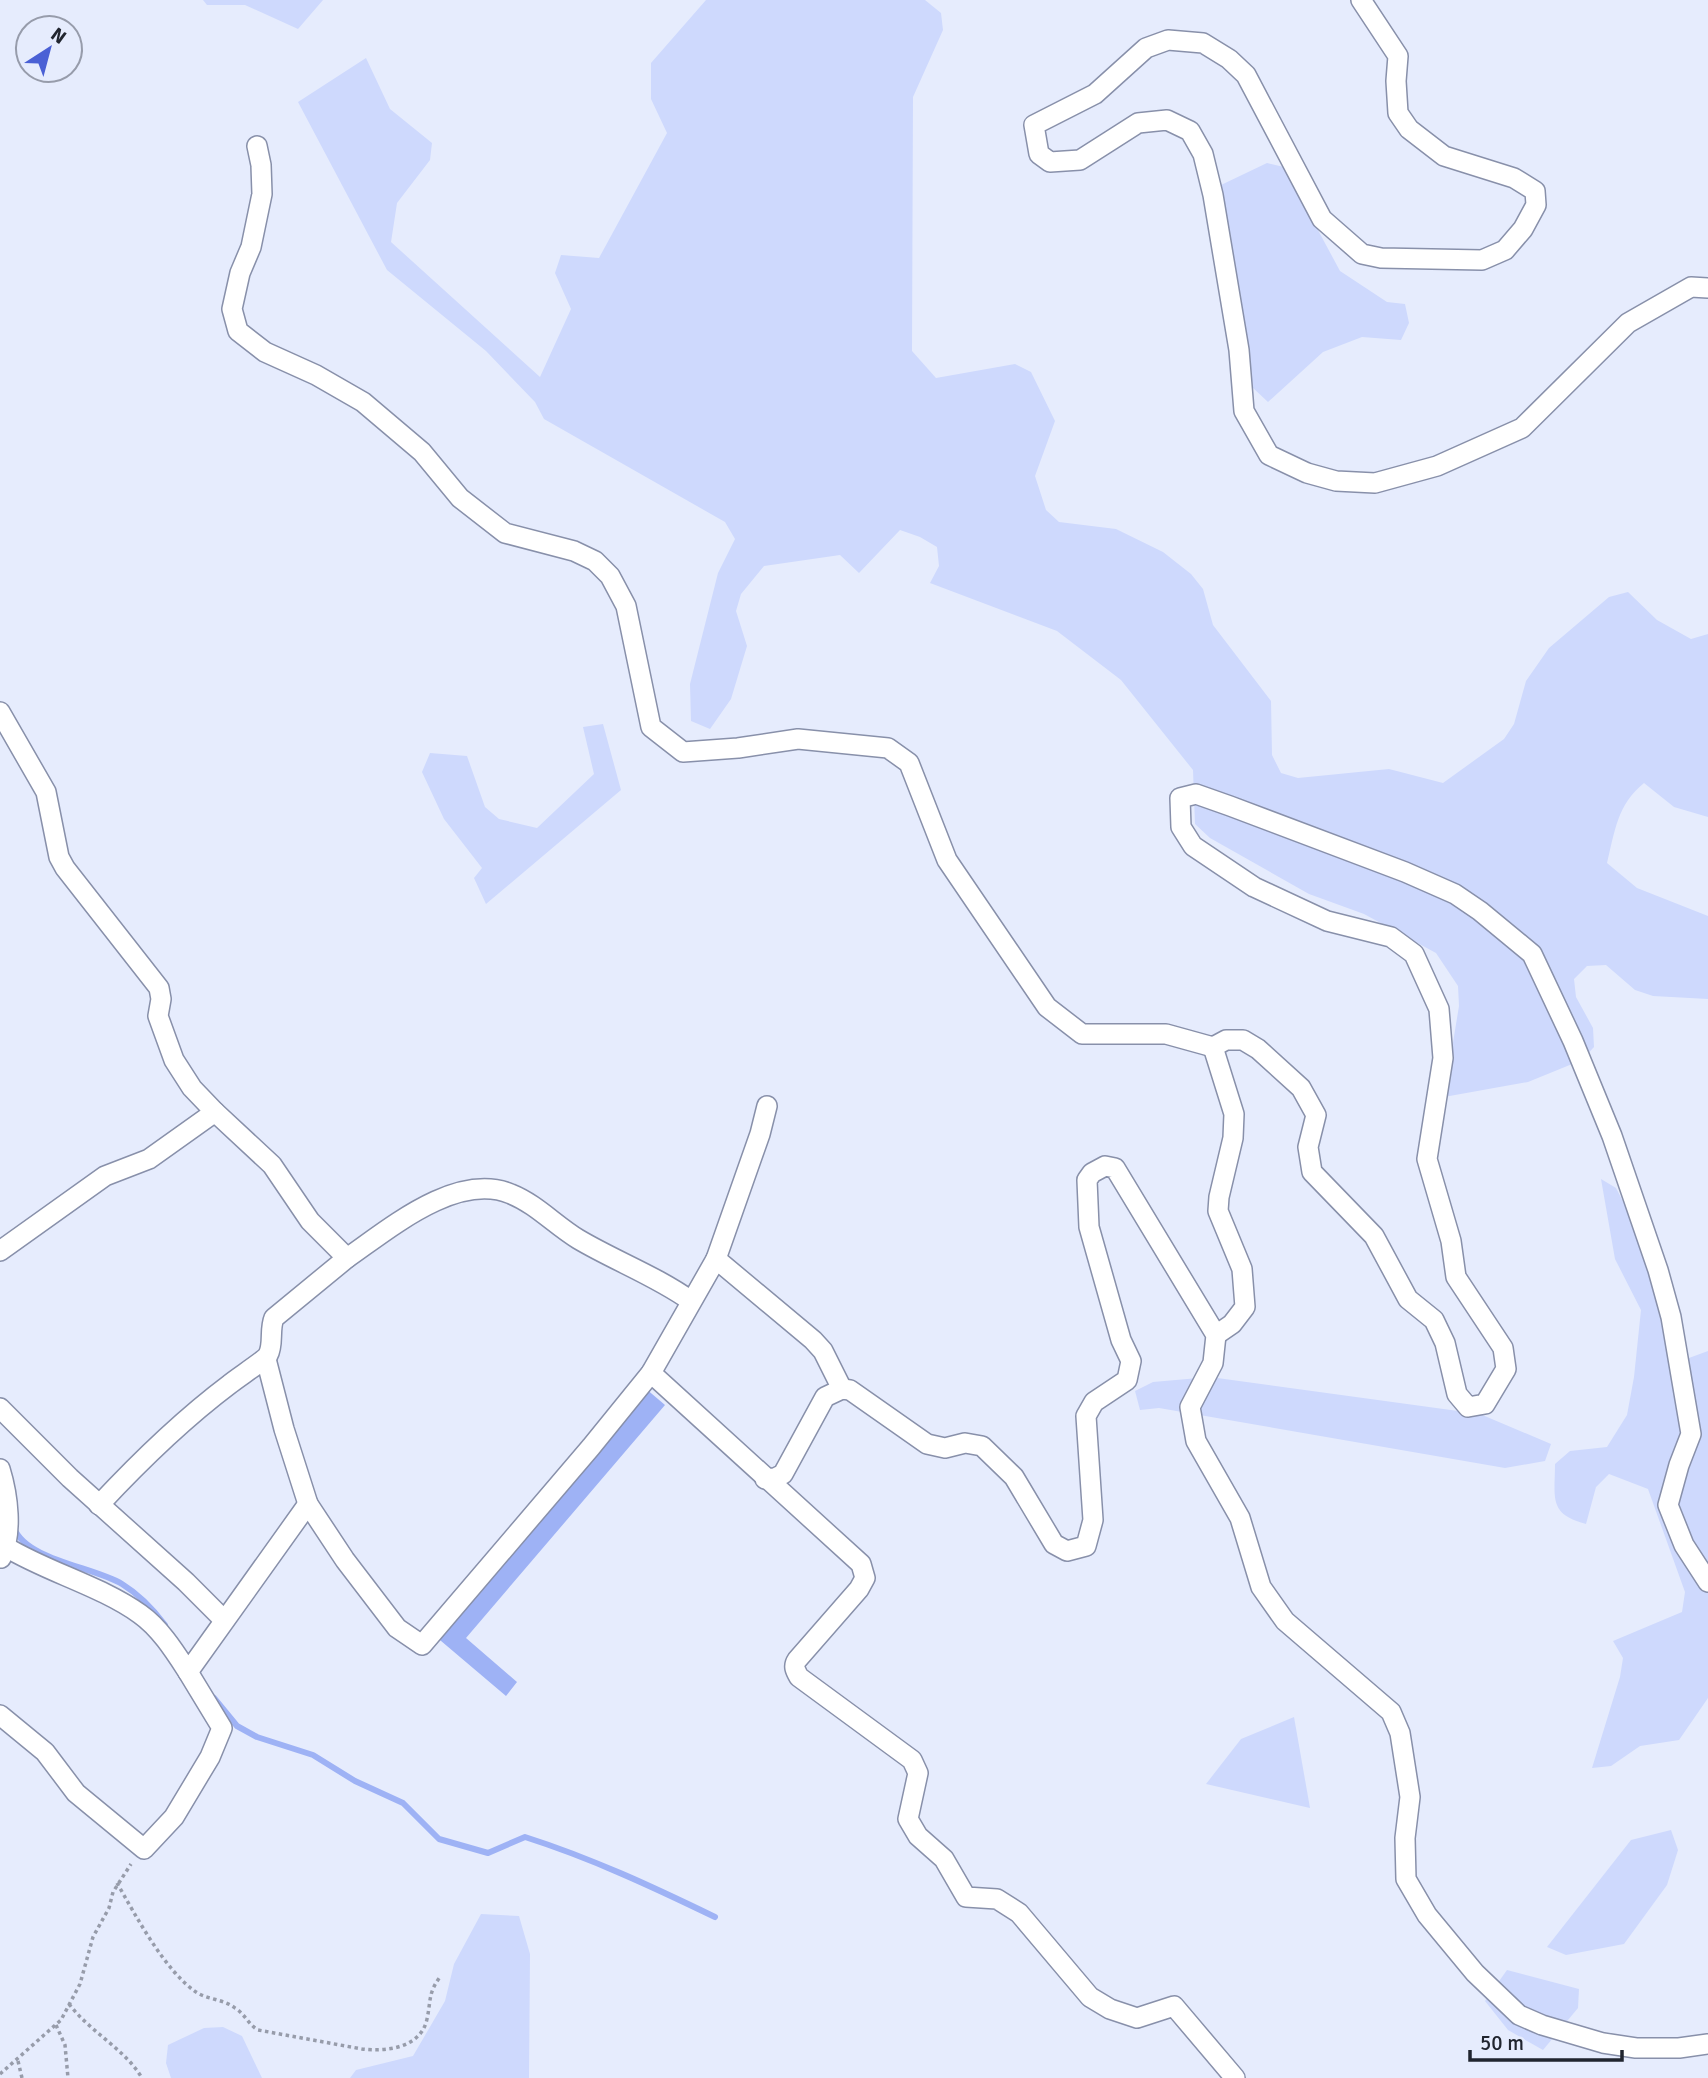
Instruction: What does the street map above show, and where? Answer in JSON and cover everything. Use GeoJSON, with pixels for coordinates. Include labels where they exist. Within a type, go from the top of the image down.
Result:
{"type":"FeatureCollection","features":[{"type":"Feature","properties":{"kind":"street"},"geometry":{"type":"LineString","coordinates":[[1361,0],[1398,56],[1398,113],[1409,129],[1444,156],[1514,178],[1535,191],[1536,205],[1523,229],[1505,250],[1482,260],[1381,258],[1362,254],[1322,219],[1246,75],[1229,59],[1203,43],[1167,40],[1146,48],[1095,94],[1034,125],[1039,154],[1050,162],[1080,160],[1138,122],[1167,120],[1190,131],[1203,154],[1213,195],[1239,350],[1244,411],[1269,456],[1307,473],[1336,481],[1375,483],[1437,466],[1522,428],[1628,323],[1691,287],[1708,288]]}},
{"type":"Feature","properties":{"kind":"street"},"geometry":{"type":"LineString","coordinates":[[257,146],[262,194],[251,247],[240,272],[232,309],[238,331],[265,352],[316,375],[363,402],[422,452],[460,498],[505,533],[575,551],[595,561],[610,576],[626,606],[651,727],[683,752],[738,748],[799,739],[888,748],[909,763],[947,860],[1047,1007],[1082,1034],[1166,1034],[1213,1047],[1226,1040],[1243,1040],[1258,1048],[1301,1088],[1316,1115],[1308,1147],[1312,1172],[1374,1236],[1408,1299],[1434,1320],[1445,1343],[1457,1394],[1468,1407],[1485,1404],[1506,1369],[1505,1359],[1503,1348],[1456,1277],[1451,1241],[1427,1159],[1443,1058],[1439,1009],[1414,954],[1391,937],[1327,921],[1254,887],[1193,846],[1181,827],[1180,798],[1196,794],[1405,872],[1455,894],[1532,954],[1573,1041],[1612,1136],[1658,1270],[1671,1317],[1691,1434],[1668,1505],[1684,1545],[1708,1582]]}},
{"type":"Feature","properties":{"kind":"street"},"geometry":{"type":"LineString","coordinates":[[0,712],[46,792],[59,857],[159,988],[161,999],[158,1016],[174,1060],[192,1088],[272,1165],[310,1221],[347,1258]]}},
{"type":"Feature","properties":{"kind":"street"},"geometry":{"type":"LineString","coordinates":[[1213,1047],[1234,1114],[1233,1138],[1218,1211],[1242,1269],[1245,1307],[1232,1324],[1216,1335]]}},
{"type":"Feature","properties":{"kind":"street"},"geometry":{"type":"LineString","coordinates":[[266,1359],[284,1429],[308,1504],[345,1560],[397,1628],[422,1645],[651,1373],[716,1258],[760,1134],[767,1106]]}},
{"type":"Feature","properties":{"kind":"street"},"geometry":{"type":"LineString","coordinates":[[0,1251],[105,1176],[149,1159],[215,1112]]}},
{"type":"Feature","properties":{"kind":"street"},"geometry":{"type":"LineString","coordinates":[[765,1479],[783,1475],[825,1397],[842,1389],[850,1390],[927,1444],[945,1448],[965,1443],[982,1446],[1014,1477],[1054,1544],[1067,1551],[1086,1546],[1093,1520],[1086,1416],[1094,1402],[1127,1380],[1131,1362],[1121,1340],[1089,1227],[1087,1180],[1092,1173],[1105,1166],[1115,1168],[1216,1335],[1213,1363],[1190,1407],[1196,1441],[1240,1518],[1261,1587],[1285,1621],[1391,1712],[1400,1733],[1410,1797],[1405,1838],[1406,1879],[1427,1915],[1475,1973],[1519,2015],[1542,2025],[1603,2043],[1636,2048],[1679,2048],[1708,2044]]}},
{"type":"Feature","properties":{"kind":"street"},"geometry":{"type":"LineString","coordinates":[[99,1505],[146,1454],[195,1410],[249,1368],[266,1359],[274,1318],[347,1258],[421,1207],[469,1190],[498,1190],[510,1193],[582,1241],[672,1288],[691,1301]]}},
{"type":"Feature","properties":{"kind":"street"},"geometry":{"type":"LineString","coordinates":[[716,1258],[823,1351],[842,1389]]}},
{"type":"Feature","properties":{"kind":"street"},"geometry":{"type":"LineString","coordinates":[[651,1373],[865,1570],[865,1578],[859,1589],[797,1660],[794,1664],[795,1671],[799,1677],[912,1760],[918,1773],[908,1819],[918,1836],[944,1859],[966,1897],[997,1899],[1019,1913],[1090,1997],[1110,2009],[1137,2018],[1174,2006],[1235,2078]]}},
{"type":"Feature","properties":{"kind":"street"},"geometry":{"type":"LineString","coordinates":[[0,1408],[99,1505],[186,1582],[224,1620]]}},
{"type":"Feature","properties":{"kind":"street"},"geometry":{"type":"LineString","coordinates":[[0,1469],[5,1498],[3,1553],[117,1600],[142,1615],[168,1642],[222,1728],[210,1757],[174,1817],[144,1849],[76,1793],[45,1752],[0,1715]]}},
{"type":"Feature","properties":{"kind":"street"},"geometry":{"type":"LineString","coordinates":[[188,1672],[308,1504]]}},
{"type":"Feature","properties":{"kind":"path"},"geometry":{"type":"LineString","coordinates":[[0,2074],[56,2025],[80,1983],[93,1937],[109,1908],[117,1883],[144,1849]]}},
{"type":"Feature","properties":{"kind":"path"},"geometry":{"type":"LineString","coordinates":[[117,1883],[159,1951],[178,1976],[199,1994],[234,2007],[250,2025],[258,2029],[362,2049],[391,2049],[415,2039],[426,2022],[431,1989],[440,1977]]}},
{"type":"Feature","properties":{"kind":"path"},"geometry":{"type":"LineString","coordinates":[[69,2004],[81,2020],[130,2061],[142,2078]]}},
{"type":"Feature","properties":{"kind":"path"},"geometry":{"type":"LineString","coordinates":[[56,2025],[65,2045],[68,2078]]}},
{"type":"Feature","properties":{"kind":"path"},"geometry":{"type":"LineString","coordinates":[[18,2061],[22,2078]]}},
{"type":"Feature","properties":{"kind":"shaded area"},"geometry":{"type":"Polygon","coordinates":[[[203,0],[323,0],[298,29],[245,5],[207,5],[203,0]]]}},
{"type":"Feature","properties":{"kind":"shaded area"},"geometry":{"type":"Polygon","coordinates":[[[706,0],[925,0],[941,13],[943,30],[913,97],[912,351],[936,378],[1015,364],[1031,372],[1055,421],[1035,476],[1046,510],[1059,522],[1116,529],[1163,552],[1191,574],[1203,589],[1213,625],[1271,701],[1272,755],[1281,773],[1298,778],[1389,769],[1443,783],[1504,739],[1514,724],[1526,681],[1549,648],[1609,597],[1628,592],[1657,620],[1691,639],[1708,634],[1708,817],[1674,807],[1644,783],[1628,800],[1623,810],[1615,829],[1607,863],[1637,888],[1708,916],[1708,999],[1653,996],[1635,990],[1606,965],[1587,966],[1574,979],[1576,997],[1593,1028],[1594,1047],[1582,1060],[1528,1082],[1444,1097],[1459,1006],[1458,986],[1436,953],[1364,914],[1309,894],[1210,838],[1195,824],[1193,770],[1121,680],[1057,631],[930,583],[939,566],[937,547],[900,530],[859,573],[840,555],[764,566],[741,594],[736,611],[747,646],[731,699],[710,729],[691,721],[690,684],[718,573],[735,539],[725,522],[544,419],[535,402],[486,351],[387,270],[298,102],[366,58],[390,109],[432,143],[430,160],[397,203],[391,242],[540,377],[571,309],[555,273],[561,255],[599,258],[667,133],[651,99],[651,63],[706,0]]]}},
{"type":"Feature","properties":{"kind":"shaded area"},"geometry":{"type":"Polygon","coordinates":[[[1267,163],[1284,167],[1340,271],[1387,302],[1405,304],[1409,323],[1401,340],[1362,337],[1323,352],[1268,402],[1252,387],[1221,185],[1267,163]]]}},
{"type":"Feature","properties":{"kind":"shaded area"},"geometry":{"type":"Polygon","coordinates":[[[603,724],[621,790],[486,904],[474,878],[482,868],[444,819],[422,772],[430,753],[467,756],[485,807],[499,819],[537,828],[594,774],[583,727],[603,724]]]}},
{"type":"Feature","properties":{"kind":"shaded area"},"geometry":{"type":"Polygon","coordinates":[[[1601,1179],[1616,1188],[1633,1221],[1678,1362],[1708,1351],[1708,1698],[1679,1740],[1640,1746],[1611,1766],[1592,1768],[1620,1677],[1623,1658],[1613,1641],[1682,1612],[1685,1592],[1648,1489],[1609,1474],[1596,1487],[1586,1524],[1565,1515],[1556,1503],[1555,1464],[1570,1451],[1607,1447],[1627,1415],[1634,1377],[1641,1310],[1615,1259],[1601,1179]]]}},
{"type":"Feature","properties":{"kind":"shaded area"},"geometry":{"type":"Polygon","coordinates":[[[1210,1377],[1480,1414],[1551,1444],[1545,1461],[1505,1468],[1159,1408],[1140,1410],[1135,1391],[1153,1382],[1210,1377]]]}},
{"type":"Feature","properties":{"kind":"shaded area"},"geometry":{"type":"Polygon","coordinates":[[[1294,1717],[1310,1808],[1206,1784],[1241,1739],[1294,1717]]]}},
{"type":"Feature","properties":{"kind":"shaded area"},"geometry":{"type":"Polygon","coordinates":[[[1671,1830],[1678,1850],[1667,1885],[1624,1944],[1566,1955],[1547,1947],[1631,1840],[1671,1830]]]}},
{"type":"Feature","properties":{"kind":"shaded area"},"geometry":{"type":"Polygon","coordinates":[[[481,1914],[519,1916],[530,1954],[529,2078],[350,2078],[356,2070],[413,2056],[445,2001],[454,1964],[481,1914]]]}},
{"type":"Feature","properties":{"kind":"shaded area"},"geometry":{"type":"Polygon","coordinates":[[[1507,1970],[1579,1989],[1578,2008],[1543,2050],[1508,2030],[1485,2001],[1507,1970]]]}},
{"type":"Feature","properties":{"kind":"shaded area"},"geometry":{"type":"Polygon","coordinates":[[[223,2027],[242,2036],[262,2078],[171,2078],[166,2063],[168,2045],[204,2028],[223,2027]]]}},
{"type":"Feature","properties":{"kind":"water"},"geometry":{"type":"Polygon","coordinates":[[[645,1388],[665,1405],[466,1638],[517,1682],[506,1696],[434,1635],[645,1388]]]}},
{"type":"Feature","properties":{"kind":"waterway"},"geometry":{"type":"LineString","coordinates":[[14,1528],[21,1539],[32,1548],[122,1584],[146,1603],[165,1625]]}},
{"type":"Feature","properties":{"kind":"waterway"},"geometry":{"type":"LineString","coordinates":[[214,1698],[237,1726],[257,1737],[313,1755],[355,1781],[403,1803],[439,1839],[488,1853],[525,1837],[598,1864],[715,1917]]}}]}
